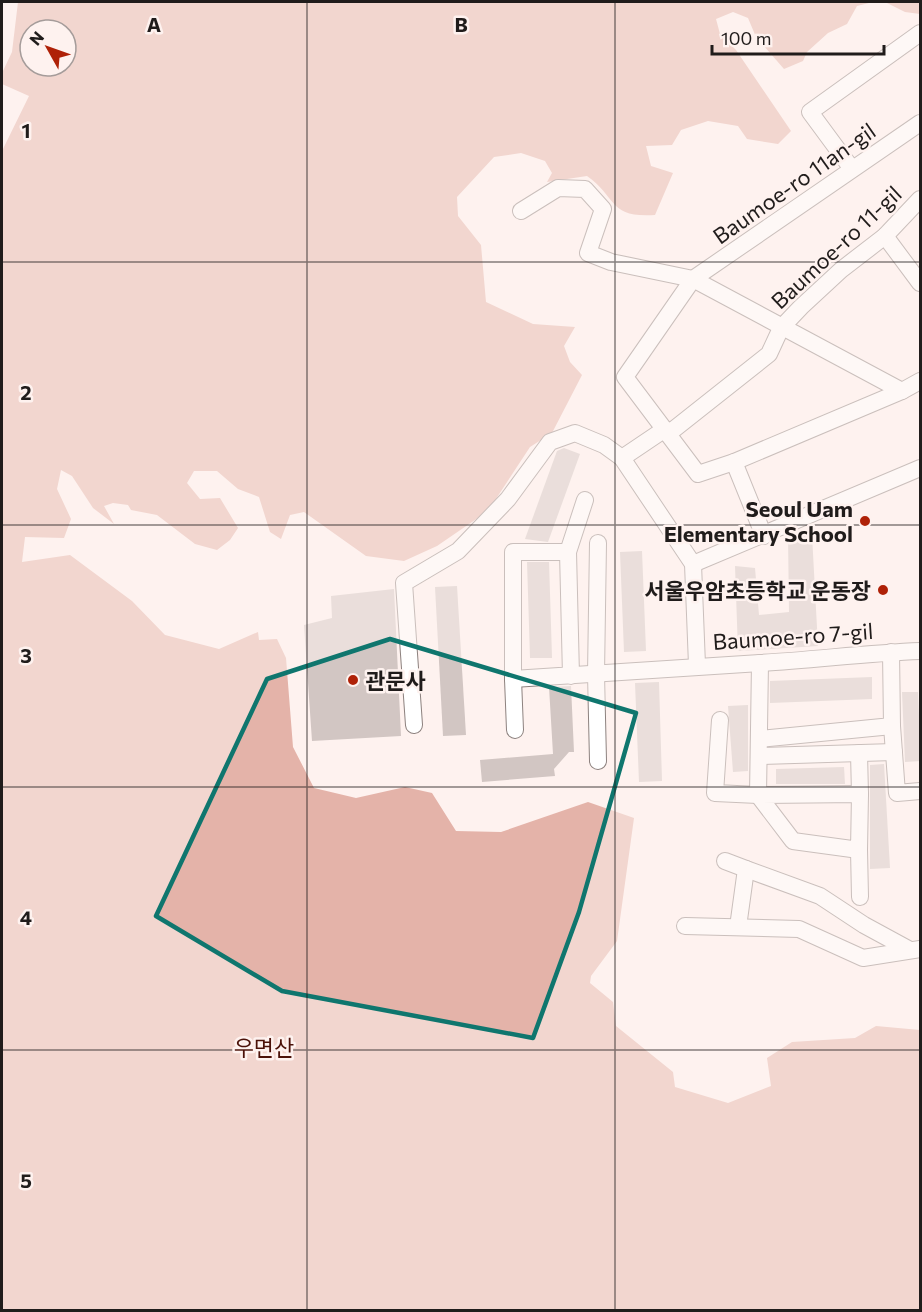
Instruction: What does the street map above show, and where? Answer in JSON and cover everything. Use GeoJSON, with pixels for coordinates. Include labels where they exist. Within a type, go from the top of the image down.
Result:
{"type":"FeatureCollection","features":[{"type":"Feature","properties":{"kind":"street","name":"Baumoe-ro 11-gil"},"geometry":{"type":"LineString","coordinates":[[852,169],[810,112],[921,33]]}},
{"type":"Feature","properties":{"kind":"street","name":"Baumoe-ro 11an-gil"},"geometry":{"type":"LineString","coordinates":[[667,431],[625,376],[693,279],[921,123]]}},
{"type":"Feature","properties":{"kind":"street"},"geometry":{"type":"LineString","coordinates":[[521,211],[558,188],[585,189],[603,209],[588,253],[612,262],[693,279]]}},
{"type":"Feature","properties":{"kind":"street","name":"Baumoe-ro 11-gil"},"geometry":{"type":"LineString","coordinates":[[622,458],[667,431],[769,354],[781,328],[841,270],[885,236],[921,199]]}},
{"type":"Feature","properties":{"kind":"street"},"geometry":{"type":"LineString","coordinates":[[885,236],[921,283]]}},
{"type":"Feature","properties":{"kind":"street","name":"Baumoe-ro 11-gil"},"geometry":{"type":"LineString","coordinates":[[693,279],[781,328]]}},
{"type":"Feature","properties":{"kind":"street"},"geometry":{"type":"LineString","coordinates":[[781,328],[902,391]]}},
{"type":"Feature","properties":{"kind":"street"},"geometry":{"type":"LineString","coordinates":[[667,431],[698,474],[734,462],[920,384]]}},
{"type":"Feature","properties":{"kind":"street"},"geometry":{"type":"LineString","coordinates":[[414,725],[404,583],[458,551],[508,499],[550,442],[575,433],[604,445],[622,458],[693,564],[921,468]]}},
{"type":"Feature","properties":{"kind":"street"},"geometry":{"type":"LineString","coordinates":[[734,462],[764,536]]}},
{"type":"Feature","properties":{"kind":"street"},"geometry":{"type":"LineString","coordinates":[[571,676],[568,552],[585,501]]}},
{"type":"Feature","properties":{"kind":"street"},"geometry":{"type":"LineString","coordinates":[[598,543],[596,674],[598,761]]}},
{"type":"Feature","properties":{"kind":"street"},"geometry":{"type":"LineString","coordinates":[[515,730],[513,552],[568,552]]}},
{"type":"Feature","properties":{"kind":"street","name":"Baumoe-ro 7-gil"},"geometry":{"type":"LineString","coordinates":[[693,564],[697,665],[760,663],[921,651]]}},
{"type":"Feature","properties":{"kind":"street"},"geometry":{"type":"LineString","coordinates":[[891,652],[892,726],[897,794],[921,791]]}},
{"type":"Feature","properties":{"kind":"street"},"geometry":{"type":"LineString","coordinates":[[760,663],[758,795],[793,841],[859,850]]}},
{"type":"Feature","properties":{"kind":"street"},"geometry":{"type":"LineString","coordinates":[[513,679],[697,665]]}},
{"type":"Feature","properties":{"kind":"street"},"geometry":{"type":"LineString","coordinates":[[720,720],[715,793],[860,794]]}},
{"type":"Feature","properties":{"kind":"street"},"geometry":{"type":"LineString","coordinates":[[759,739],[892,726]]}},
{"type":"Feature","properties":{"kind":"street"},"geometry":{"type":"LineString","coordinates":[[759,756],[894,752]]}},
{"type":"Feature","properties":{"kind":"street"},"geometry":{"type":"LineString","coordinates":[[859,753],[860,897]]}},
{"type":"Feature","properties":{"kind":"street"},"geometry":{"type":"LineString","coordinates":[[725,861],[820,896],[864,925],[915,950]]}},
{"type":"Feature","properties":{"kind":"street"},"geometry":{"type":"LineString","coordinates":[[738,927],[746,869]]}},
{"type":"Feature","properties":{"kind":"street"},"geometry":{"type":"LineString","coordinates":[[685,927],[799,929],[862,958],[915,950]]}},
{"type":"Feature","properties":{"kind":"highlighted area"},"geometry":{"type":"Polygon","coordinates":[[[390,639],[636,713],[579,912],[533,1038],[282,991],[156,916],[267,679],[390,639]]]}},
{"type":"Feature","properties":{"kind":"green space","name":"우면산"},"geometry":{"type":"Polygon","coordinates":[[[18,2],[873,2],[857,6],[847,24],[828,33],[807,52],[803,61],[784,69],[756,37],[748,18],[733,12],[716,19],[720,34],[736,50],[791,131],[778,144],[747,139],[738,126],[708,121],[681,130],[672,145],[646,146],[651,166],[673,173],[655,215],[640,215],[621,210],[587,176],[547,182],[552,173],[545,161],[521,153],[494,157],[457,197],[458,216],[481,245],[486,302],[533,324],[575,327],[564,346],[570,362],[582,375],[552,433],[530,447],[488,511],[437,546],[404,561],[366,556],[304,512],[290,515],[281,539],[270,532],[259,497],[238,489],[217,471],[194,471],[187,483],[200,499],[220,498],[238,528],[230,540],[217,550],[195,544],[157,515],[131,510],[128,505],[113,503],[104,506],[114,524],[93,508],[72,476],[61,470],[57,489],[71,519],[64,538],[25,537],[22,562],[70,555],[132,601],[165,635],[219,649],[258,632],[259,640],[277,639],[286,658],[293,747],[314,788],[356,798],[405,787],[432,793],[456,831],[501,832],[588,802],[634,818],[617,941],[591,976],[590,983],[613,1002],[616,1026],[673,1072],[675,1087],[728,1103],[771,1086],[767,1058],[792,1042],[855,1038],[876,1026],[920,1030],[920,1310],[2,1310],[2,151],[29,96],[2,84],[2,73],[12,52],[18,2]]]}},
{"type":"Feature","properties":{"kind":"green space"},"geometry":{"type":"Polygon","coordinates":[[[885,2],[920,2],[920,14],[905,12],[885,2]]]}},
{"type":"Feature","properties":{"kind":"building"},"geometry":{"type":"Polygon","coordinates":[[[564,448],[580,454],[548,542],[525,539],[557,451],[564,448]]]}},
{"type":"Feature","properties":{"kind":"building"},"geometry":{"type":"Polygon","coordinates":[[[788,535],[812,535],[818,646],[738,651],[735,566],[755,568],[759,615],[789,612],[788,535]]]}},
{"type":"Feature","properties":{"kind":"building"},"geometry":{"type":"Polygon","coordinates":[[[642,551],[646,651],[624,652],[620,552],[642,551]]]}},
{"type":"Feature","properties":{"kind":"building"},"geometry":{"type":"Polygon","coordinates":[[[527,562],[549,562],[552,658],[530,658],[527,562]]]}},
{"type":"Feature","properties":{"kind":"building"},"geometry":{"type":"Polygon","coordinates":[[[457,586],[466,735],[443,736],[435,587],[457,586]]]}},
{"type":"Feature","properties":{"kind":"building","name":"관문사"},"geometry":{"type":"Polygon","coordinates":[[[394,589],[401,736],[312,741],[304,625],[332,618],[331,596],[394,589]]]}},
{"type":"Feature","properties":{"kind":"building"},"geometry":{"type":"Polygon","coordinates":[[[872,677],[872,699],[770,703],[770,681],[872,677]]]}},
{"type":"Feature","properties":{"kind":"building"},"geometry":{"type":"Polygon","coordinates":[[[659,682],[662,781],[639,782],[635,683],[659,682]]]}},
{"type":"Feature","properties":{"kind":"building"},"geometry":{"type":"Polygon","coordinates":[[[571,686],[574,752],[569,752],[554,769],[555,776],[482,782],[480,760],[553,754],[549,687],[571,686]]]}},
{"type":"Feature","properties":{"kind":"building"},"geometry":{"type":"Polygon","coordinates":[[[902,692],[918,692],[921,761],[905,762],[902,692]]]}},
{"type":"Feature","properties":{"kind":"building"},"geometry":{"type":"Polygon","coordinates":[[[748,705],[748,771],[733,772],[728,706],[748,705]]]}},
{"type":"Feature","properties":{"kind":"building"},"geometry":{"type":"Polygon","coordinates":[[[884,764],[890,868],[870,869],[870,765],[884,764]]]}},
{"type":"Feature","properties":{"kind":"building"},"geometry":{"type":"Polygon","coordinates":[[[844,767],[845,784],[776,784],[776,769],[844,767]]]}},
{"type":"Feature","properties":{"kind":"place","name":"Seoul Uam Elementary School"},"geometry":{"type":"Point","coordinates":[865,521]}},
{"type":"Feature","properties":{"kind":"place","name":"서울우암초등학교 운동장"},"geometry":{"type":"Point","coordinates":[883,590]}},
{"type":"Feature","properties":{"kind":"place","name":"관문사"},"geometry":{"type":"Point","coordinates":[353,680]}}]}
